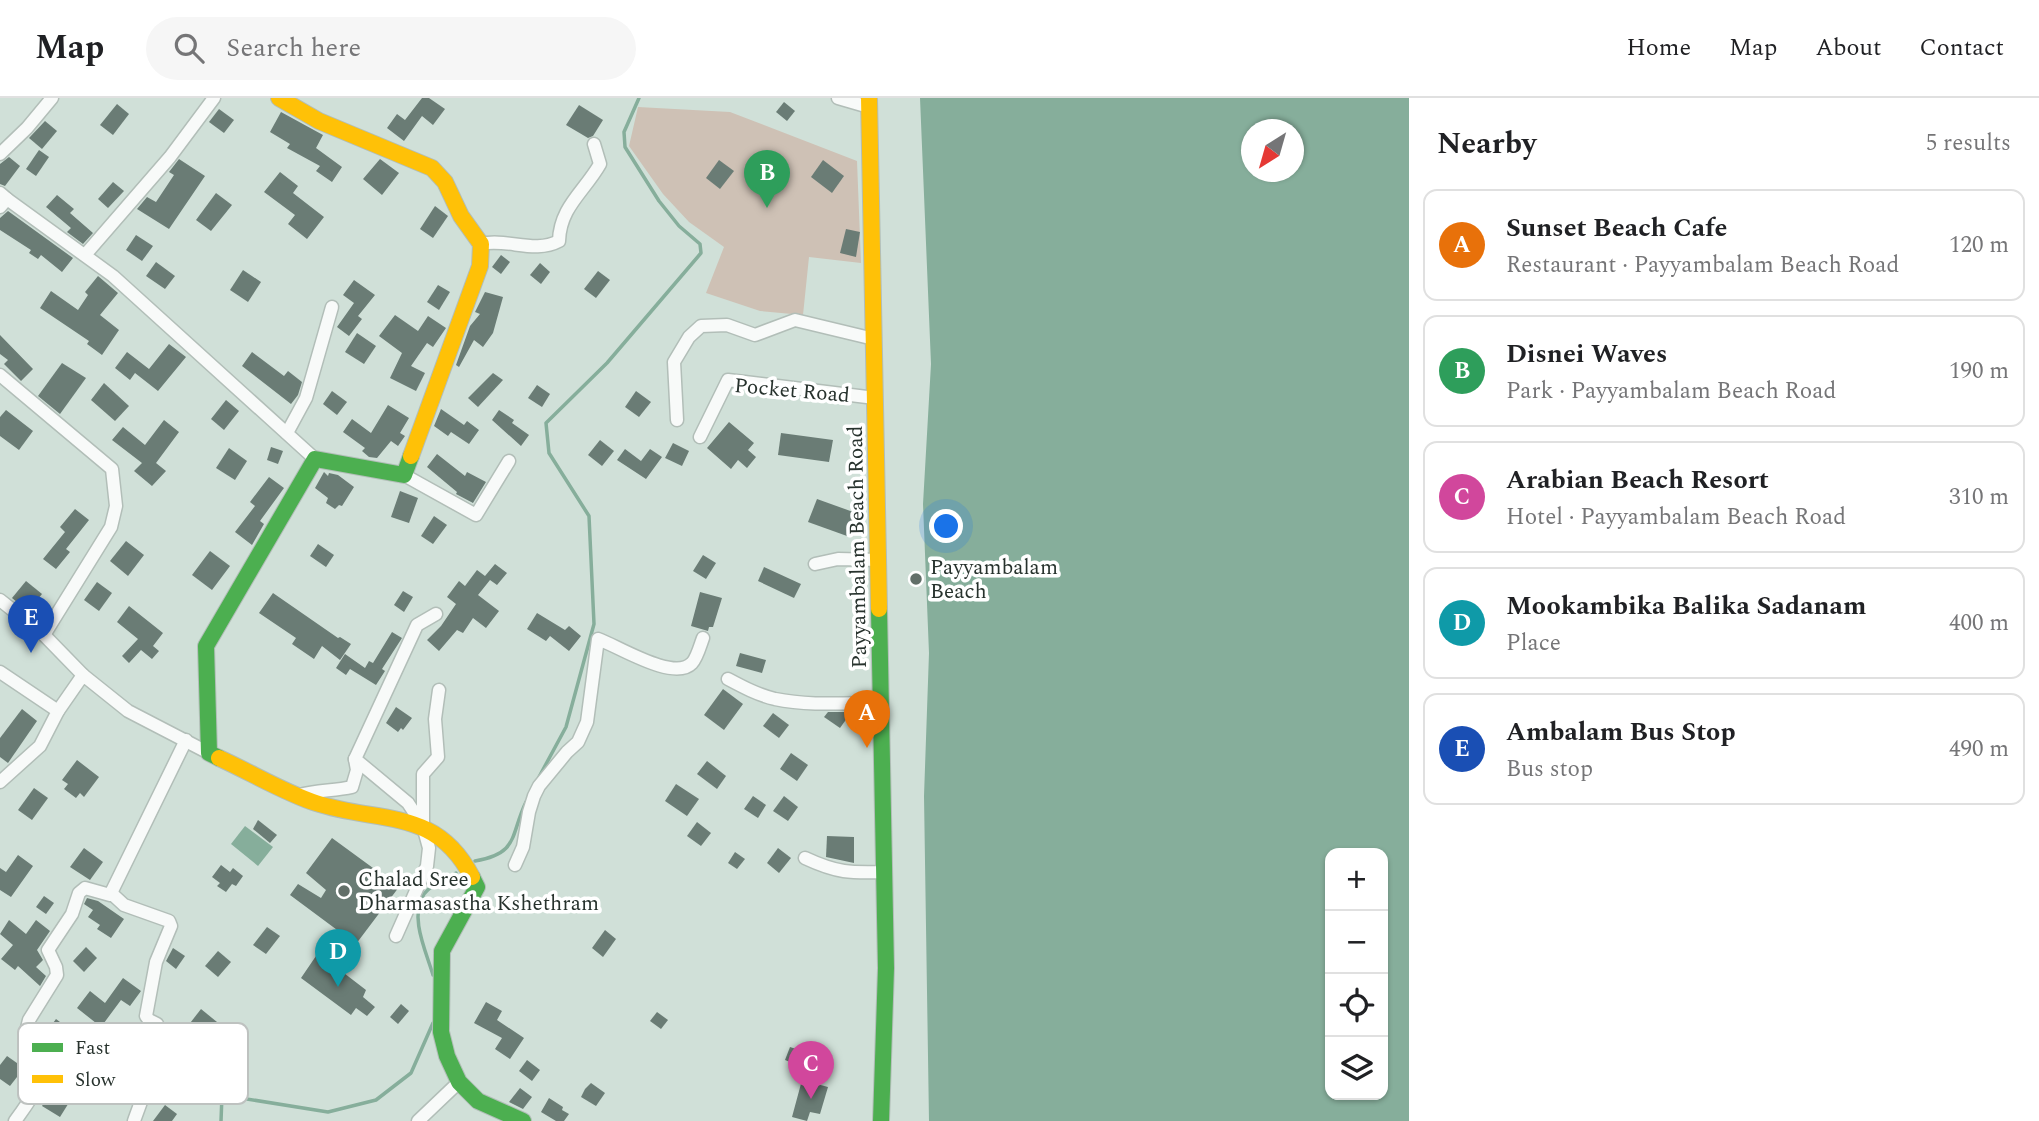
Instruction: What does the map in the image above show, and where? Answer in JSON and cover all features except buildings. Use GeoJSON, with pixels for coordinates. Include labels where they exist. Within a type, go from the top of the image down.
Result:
{"type":"FeatureCollection","features":[{"type":"Feature","properties":{"kind":"street"},"geometry":{"type":"LineString","coordinates":[[0,154],[52,98]]}},
{"type":"Feature","properties":{"kind":"street"},"geometry":{"type":"LineString","coordinates":[[85,255],[170,157],[214,98]]}},
{"type":"Feature","properties":{"kind":"street"},"geometry":{"type":"LineString","coordinates":[[279,98],[319,121],[432,168],[445,182],[461,216],[481,244],[480,266],[404,475]]}},
{"type":"Feature","properties":{"kind":"street"},"geometry":{"type":"LineString","coordinates":[[838,98],[869,102]]}},
{"type":"Feature","properties":{"kind":"street","name":"Payyambalam Beach Road"},"geometry":{"type":"LineString","coordinates":[[869,102],[886,984],[881,1121]]}},
{"type":"Feature","properties":{"kind":"street"},"geometry":{"type":"LineString","coordinates":[[481,244],[493,241],[538,247],[550,246],[559,241],[561,220],[600,164],[594,144]]}},
{"type":"Feature","properties":{"kind":"street"},"geometry":{"type":"LineString","coordinates":[[2,200],[113,276],[315,459],[404,475],[476,515],[509,461]]}},
{"type":"Feature","properties":{"kind":"street"},"geometry":{"type":"LineString","coordinates":[[287,433],[306,398],[332,307]]}},
{"type":"Feature","properties":{"kind":"street"},"geometry":{"type":"LineString","coordinates":[[677,420],[674,362],[689,337],[701,326],[727,325],[755,335],[795,320],[874,339]]}},
{"type":"Feature","properties":{"kind":"street"},"geometry":{"type":"LineString","coordinates":[[0,376],[112,469],[116,506],[111,527],[44,635]]}},
{"type":"Feature","properties":{"kind":"street","name":"Pocket Road"},"geometry":{"type":"LineString","coordinates":[[700,437],[727,380],[875,398]]}},
{"type":"Feature","properties":{"kind":"street"},"geometry":{"type":"LineString","coordinates":[[209,752],[206,646],[315,459]]}},
{"type":"Feature","properties":{"kind":"street"},"geometry":{"type":"LineString","coordinates":[[815,564],[851,559],[878,560]]}},
{"type":"Feature","properties":{"kind":"street"},"geometry":{"type":"LineString","coordinates":[[0,600],[44,635],[83,675],[128,711],[316,803],[423,826],[439,834],[455,849],[465,862],[477,887],[443,951],[441,1032],[447,1056],[459,1082],[478,1101],[523,1121]]}},
{"type":"Feature","properties":{"kind":"street"},"geometry":{"type":"LineString","coordinates":[[299,795],[319,789],[352,787],[357,770],[355,759],[417,625],[436,614]]}},
{"type":"Feature","properties":{"kind":"street"},"geometry":{"type":"LineString","coordinates":[[515,865],[523,848],[529,812],[539,786],[567,752],[578,743],[587,722],[598,639],[635,657],[673,668],[686,668],[694,662],[703,638]]}},
{"type":"Feature","properties":{"kind":"street"},"geometry":{"type":"LineString","coordinates":[[0,672],[58,711]]}},
{"type":"Feature","properties":{"kind":"street"},"geometry":{"type":"LineString","coordinates":[[0,782],[40,746],[58,711],[83,675]]}},
{"type":"Feature","properties":{"kind":"street"},"geometry":{"type":"LineString","coordinates":[[728,679],[756,693],[774,698],[881,703]]}},
{"type":"Feature","properties":{"kind":"street"},"geometry":{"type":"LineString","coordinates":[[396,936],[427,866],[429,848],[423,826],[423,774],[438,757],[435,719],[439,690]]}},
{"type":"Feature","properties":{"kind":"street"},"geometry":{"type":"LineString","coordinates":[[28,1023],[57,975],[48,950],[72,914],[79,893],[85,888],[110,895],[186,740]]}},
{"type":"Feature","properties":{"kind":"street"},"geometry":{"type":"LineString","coordinates":[[355,759],[408,803],[423,826]]}},
{"type":"Feature","properties":{"kind":"street"},"geometry":{"type":"LineString","coordinates":[[805,858],[831,870],[884,872]]}},
{"type":"Feature","properties":{"kind":"street"},"geometry":{"type":"LineString","coordinates":[[110,893],[124,905],[169,921],[171,926],[156,962],[146,1016],[155,1023]]}},
{"type":"Feature","properties":{"kind":"street"},"geometry":{"type":"LineString","coordinates":[[418,1121],[459,1082]]}},
{"type":"Feature","properties":{"kind":"street"},"geometry":{"type":"LineString","coordinates":[[15,1121],[27,1104]]}},
{"type":"Feature","properties":{"kind":"street"},"geometry":{"type":"LineString","coordinates":[[134,1121],[139,1104]]}},
{"type":"Feature","properties":{"kind":"shaded area"},"geometry":{"type":"Polygon","coordinates":[[[920,98],[1409,98],[1409,1121],[929,1121],[924,796],[929,653],[923,504],[931,364],[920,98]]]}},
{"type":"Feature","properties":{"kind":"shaded area"},"geometry":{"type":"Polygon","coordinates":[[[638,107],[730,112],[857,161],[861,263],[809,257],[803,315],[760,311],[706,293],[724,247],[689,222],[663,194],[629,146],[638,107]]]}},
{"type":"Feature","properties":{"kind":"shaded area"},"geometry":{"type":"Polygon","coordinates":[[[245,826],[273,847],[258,866],[231,844],[245,826]]]}},
{"type":"Feature","properties":{"kind":"waterway"},"geometry":{"type":"LineString","coordinates":[[539,777],[566,727],[594,624],[589,516],[549,453],[546,423],[607,363],[701,253],[700,244],[679,226],[659,201],[625,147],[624,132],[639,98]]}},
{"type":"Feature","properties":{"kind":"waterway"},"geometry":{"type":"LineString","coordinates":[[475,861],[489,858],[506,848],[526,802]]}},
{"type":"Feature","properties":{"kind":"waterway"},"geometry":{"type":"LineString","coordinates":[[433,975],[418,923],[420,903],[431,887],[456,873]]}},
{"type":"Feature","properties":{"kind":"waterway"},"geometry":{"type":"LineString","coordinates":[[248,1099],[328,1112],[376,1100],[411,1073],[433,1023]]}},
{"type":"Feature","properties":{"kind":"waterway"},"geometry":{"type":"LineString","coordinates":[[221,1121],[222,1104]]}},
{"type":"Feature","properties":{"kind":"traffic: fast"},"geometry":{"type":"LineString","coordinates":[[219,758],[209,753],[206,646],[315,459],[404,475],[411,456]]}},
{"type":"Feature","properties":{"kind":"traffic: fast"},"geometry":{"type":"LineString","coordinates":[[879,609],[886,968],[881,1121]]}},
{"type":"Feature","properties":{"kind":"traffic: fast"},"geometry":{"type":"LineString","coordinates":[[472,877],[477,887],[442,951],[441,1032],[447,1056],[459,1082],[478,1101],[523,1121]]}},
{"type":"Feature","properties":{"kind":"traffic: slow"},"geometry":{"type":"LineString","coordinates":[[279,98],[319,121],[432,168],[445,182],[461,216],[481,244],[480,266],[411,456]]}},
{"type":"Feature","properties":{"kind":"traffic: slow"},"geometry":{"type":"LineString","coordinates":[[869,98],[879,609]]}},
{"type":"Feature","properties":{"kind":"traffic: slow"},"geometry":{"type":"LineString","coordinates":[[219,758],[304,799],[424,828],[458,855],[472,877]]}},
{"type":"Feature","properties":{"kind":"place","name":"Disnei Waves"},"geometry":{"type":"Point","coordinates":[767,208]}},
{"type":"Feature","properties":{"kind":"place","name":"Payyambalam Beach"},"geometry":{"type":"Point","coordinates":[916,579]}},
{"type":"Feature","properties":{"kind":"place","name":"Ambalam Bus Stop"},"geometry":{"type":"Point","coordinates":[31,653]}},
{"type":"Feature","properties":{"kind":"place","name":"Sunset Beach Cafe"},"geometry":{"type":"Point","coordinates":[867,748]}},
{"type":"Feature","properties":{"kind":"place","name":"Chalad Sree Dharmasastha Kshethram"},"geometry":{"type":"Point","coordinates":[344,891]}},
{"type":"Feature","properties":{"kind":"place","name":"Mookambika Balika Sadanam"},"geometry":{"type":"Point","coordinates":[338,987]}},
{"type":"Feature","properties":{"kind":"place","name":"Arabian Beach Resort"},"geometry":{"type":"Point","coordinates":[811,1099]}}]}
